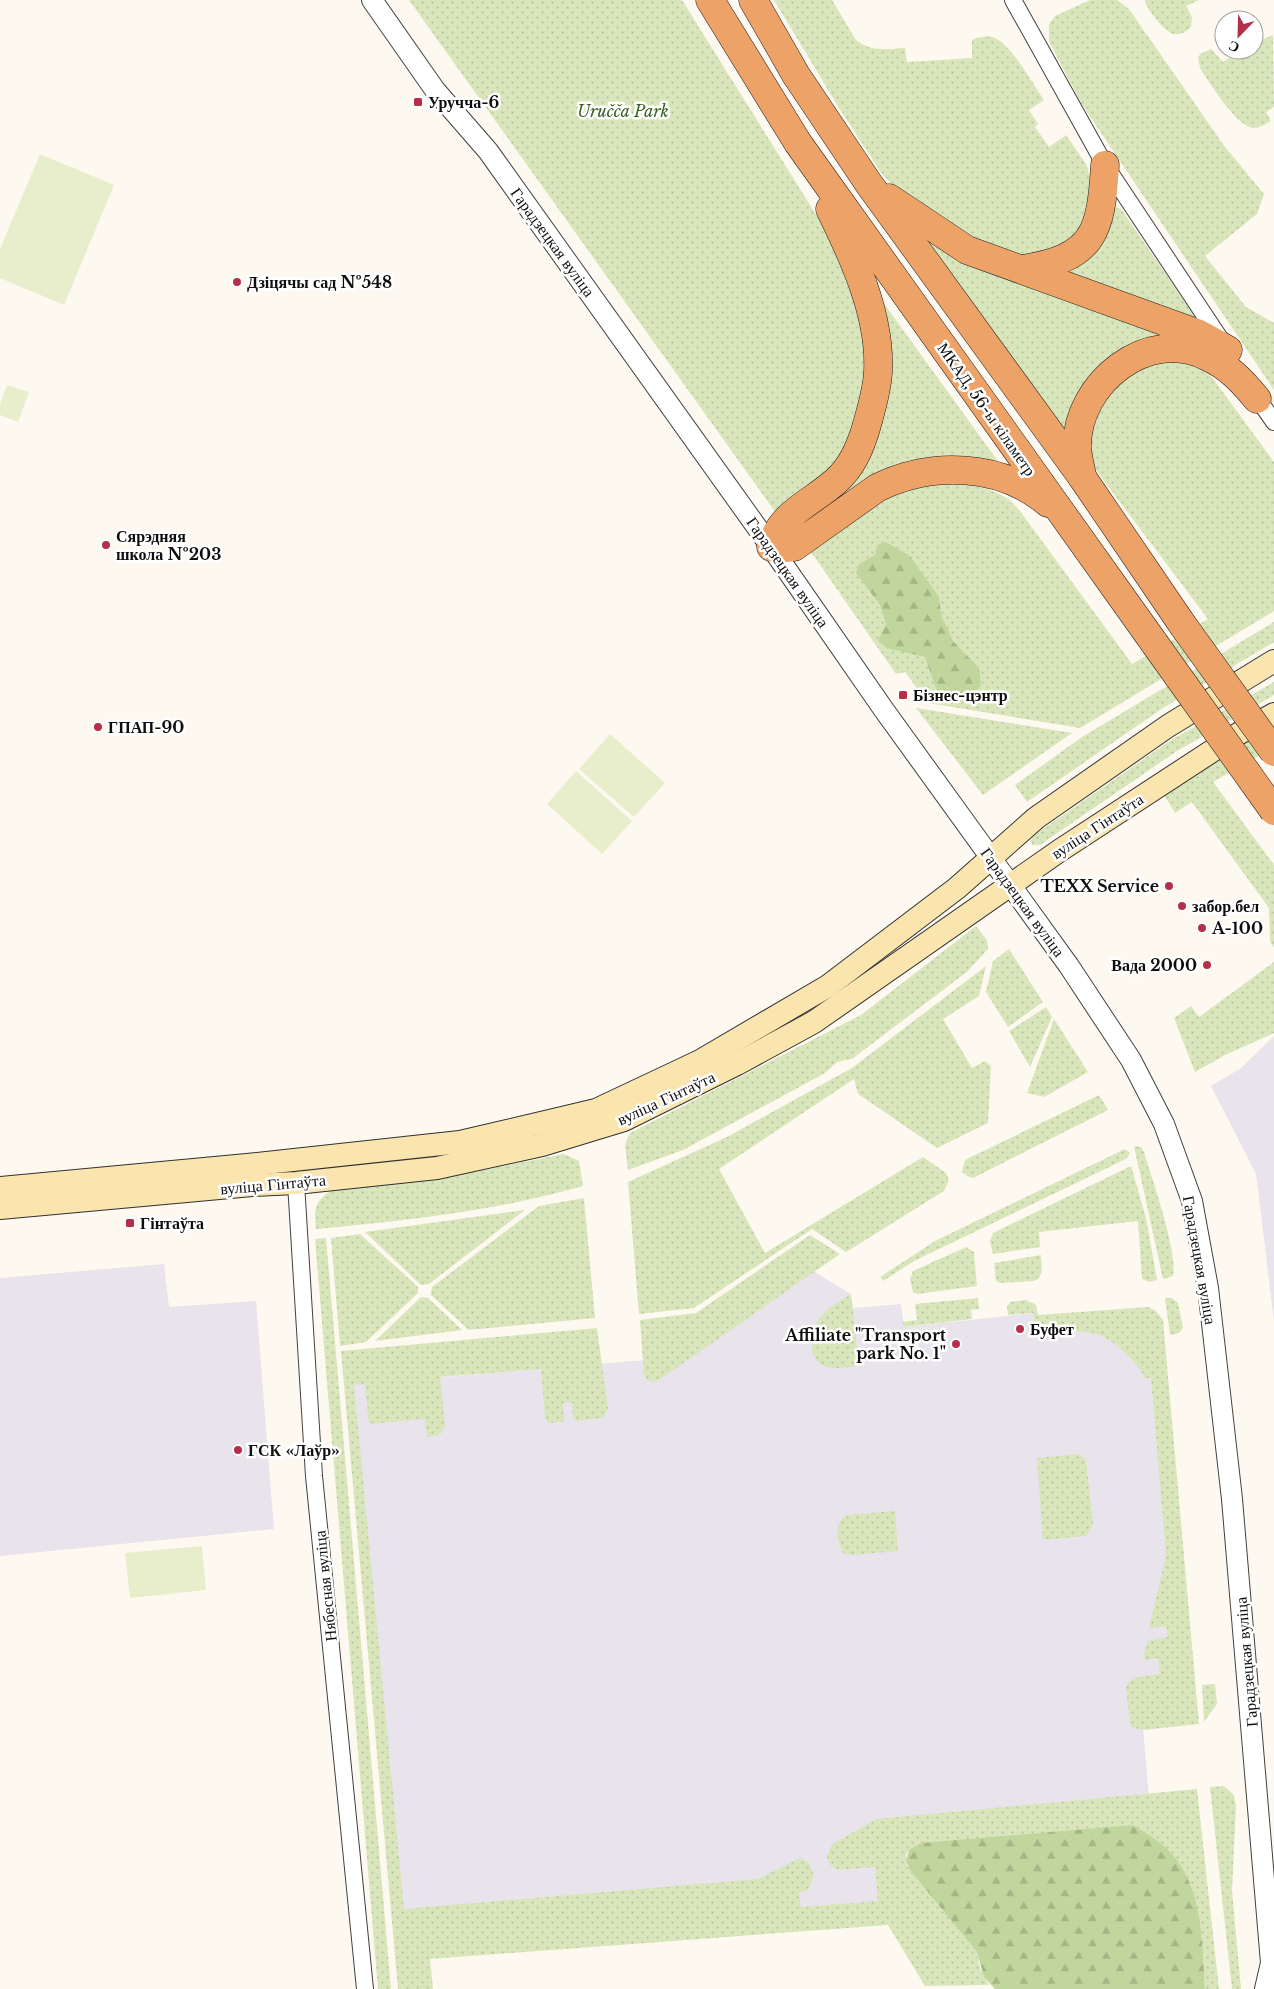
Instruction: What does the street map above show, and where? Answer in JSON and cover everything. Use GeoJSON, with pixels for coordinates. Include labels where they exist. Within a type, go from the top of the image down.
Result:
{"type":"FeatureCollection","features":[{"type":"Feature","properties":{"kind":"highway","name":"МКАД, 56-ы кіламетр"},"geometry":{"type":"LineString","coordinates":[[710,0],[798,143],[1059,512],[1274,811]]}},
{"type":"Feature","properties":{"kind":"highway"},"geometry":{"type":"LineString","coordinates":[[753,0],[796,75],[869,184],[1082,477],[1182,624],[1274,752]]}},
{"type":"Feature","properties":{"kind":"highway"},"geometry":{"type":"LineString","coordinates":[[798,143],[832,212],[861,280],[877,342],[878,373],[867,423],[859,448],[849,467],[836,481],[785,521],[777,532],[772,547],[780,549],[794,547],[870,492],[892,480],[924,471],[959,469],[991,475],[1041,497],[1059,512]]}},
{"type":"Feature","properties":{"kind":"highway"},"geometry":{"type":"LineString","coordinates":[[1022,269],[1052,265],[1076,251],[1092,236],[1101,215],[1105,165]]}},
{"type":"Feature","properties":{"kind":"highway"},"geometry":{"type":"LineString","coordinates":[[869,184],[919,220],[967,250],[1199,334],[1228,350]]}},
{"type":"Feature","properties":{"kind":"highway"},"geometry":{"type":"LineString","coordinates":[[1082,477],[1077,447],[1080,425],[1088,404],[1109,373],[1141,354],[1161,348],[1183,349],[1207,356],[1244,383],[1257,398]]}},
{"type":"Feature","properties":{"kind":"main road","name":"вуліца Гінтаўта"},"geometry":{"type":"LineString","coordinates":[[0,1188],[460,1142],[578,1115],[635,1093],[700,1061],[828,986],[957,888],[1036,818],[1168,726],[1274,661]]}},
{"type":"Feature","properties":{"kind":"main road","name":"вуліца Гінтаўта"},"geometry":{"type":"LineString","coordinates":[[0,1208],[252,1185],[296,1183],[437,1168],[542,1145],[624,1120],[730,1068],[814,1022],[1119,811],[1238,734],[1274,714]]}},
{"type":"Feature","properties":{"kind":"main road"},"geometry":{"type":"LineString","coordinates":[[294,1160],[296,1183]]}},
{"type":"Feature","properties":{"kind":"street","name":"Гарадзецкая вуліца"},"geometry":{"type":"LineString","coordinates":[[372,0],[435,90],[488,151],[772,547],[883,708],[1069,966],[1131,1060],[1164,1124],[1192,1201],[1208,1288],[1232,1499],[1273,1966],[1265,1989]]}},
{"type":"Feature","properties":{"kind":"street"},"geometry":{"type":"LineString","coordinates":[[1013,0],[1105,165],[1274,422]]}},
{"type":"Feature","properties":{"kind":"street","name":"Нябесная вуліца"},"geometry":{"type":"LineString","coordinates":[[296,1183],[314,1476],[365,1989]]}},
{"type":"Feature","properties":{"kind":"shaded area"},"geometry":{"type":"Polygon","coordinates":[[[1274,1036],[1274,1321],[1256,1174],[1211,1086],[1241,1068],[1274,1036]]]}},
{"type":"Feature","properties":{"kind":"shaded area"},"geometry":{"type":"Polygon","coordinates":[[[164,1264],[169,1307],[256,1301],[274,1529],[0,1556],[0,1278],[164,1264]]]}},
{"type":"Feature","properties":{"kind":"shaded area"},"geometry":{"type":"Polygon","coordinates":[[[813,1271],[851,1294],[853,1308],[901,1304],[904,1327],[1033,1313],[1035,1330],[1135,1318],[1155,1334],[1181,1655],[1143,1727],[1149,1798],[883,1828],[886,1915],[396,1920],[349,1385],[680,1357],[813,1271]]]}},
{"type":"Feature","properties":{"kind":"green space","name":"Uručča Park"},"geometry":{"type":"Polygon","coordinates":[[[409,0],[682,0],[830,237],[848,280],[864,330],[867,373],[861,414],[830,477],[776,513],[409,0]]]}},
{"type":"Feature","properties":{"kind":"green space"},"geometry":{"type":"Polygon","coordinates":[[[774,0],[832,0],[856,40],[873,48],[905,48],[907,62],[972,58],[972,40],[981,37],[992,37],[1002,43],[1022,66],[1044,100],[1029,110],[1038,124],[1035,127],[1049,147],[1066,135],[1086,164],[1093,185],[1093,196],[1077,236],[1059,250],[1007,258],[901,194],[882,174],[839,108],[774,0]]]}},
{"type":"Feature","properties":{"kind":"green space"},"geometry":{"type":"Polygon","coordinates":[[[1090,0],[1117,0],[1129,9],[1225,147],[1264,194],[1257,214],[1205,256],[1246,307],[1274,323],[1274,390],[1081,103],[1049,41],[1049,24],[1055,16],[1090,0]]]}},
{"type":"Feature","properties":{"kind":"green space"},"geometry":{"type":"Polygon","coordinates":[[[1145,0],[1199,0],[1186,6],[1192,17],[1191,27],[1180,34],[1175,34],[1167,31],[1159,23],[1146,5],[1145,0]]]}},
{"type":"Feature","properties":{"kind":"green space"},"geometry":{"type":"Polygon","coordinates":[[[1273,35],[1274,107],[1266,112],[1271,121],[1260,127],[1253,128],[1239,120],[1231,112],[1200,68],[1198,58],[1200,54],[1211,49],[1214,52],[1214,60],[1221,60],[1223,62],[1226,60],[1264,60],[1264,39],[1273,35]]]}},
{"type":"Feature","properties":{"kind":"green space"},"geometry":{"type":"Polygon","coordinates":[[[40,154],[114,185],[64,305],[0,278],[0,249],[40,154]]]}},
{"type":"Feature","properties":{"kind":"green space"},"geometry":{"type":"Polygon","coordinates":[[[1115,207],[1121,209],[1203,328],[1058,272],[1115,207]]]}},
{"type":"Feature","properties":{"kind":"green space"},"geometry":{"type":"Polygon","coordinates":[[[914,228],[1172,335],[1128,348],[1115,354],[1092,372],[1077,399],[1066,441],[914,228]]]}},
{"type":"Feature","properties":{"kind":"green space"},"geometry":{"type":"Polygon","coordinates":[[[875,291],[1005,471],[954,461],[803,529],[799,525],[843,494],[860,475],[874,444],[875,291]]]}},
{"type":"Feature","properties":{"kind":"green space"},"geometry":{"type":"Polygon","coordinates":[[[1163,362],[1183,363],[1206,369],[1274,462],[1274,611],[1080,728],[928,703],[905,672],[896,674],[811,552],[867,506],[887,493],[899,488],[931,482],[949,483],[983,488],[998,493],[1009,500],[1020,511],[1132,664],[1208,619],[1089,461],[1087,446],[1096,408],[1130,370],[1163,362]]]}},
{"type":"Feature","properties":{"kind":"green space"},"geometry":{"type":"Polygon","coordinates":[[[7,385],[29,392],[18,422],[0,415],[0,405],[7,385]]]}},
{"type":"Feature","properties":{"kind":"green space"},"geometry":{"type":"Polygon","coordinates":[[[886,542],[910,556],[939,597],[941,615],[953,641],[979,668],[981,686],[967,698],[938,694],[925,657],[887,648],[878,641],[886,624],[880,605],[856,573],[859,564],[875,555],[877,545],[886,542]]]}},
{"type":"Feature","properties":{"kind":"green space"},"geometry":{"type":"Polygon","coordinates":[[[1274,622],[1274,642],[1163,708],[1027,802],[1015,785],[1082,737],[1274,622]]]}},
{"type":"Feature","properties":{"kind":"green space"},"geometry":{"type":"Polygon","coordinates":[[[1274,682],[1274,695],[1177,751],[1040,845],[1032,845],[1031,840],[1033,836],[1171,740],[1274,682]]]}},
{"type":"Feature","properties":{"kind":"green space"},"geometry":{"type":"Polygon","coordinates":[[[916,708],[1072,733],[983,795],[916,708]]]}},
{"type":"Feature","properties":{"kind":"green space"},"geometry":{"type":"Polygon","coordinates":[[[1274,728],[1274,747],[1213,782],[1274,865],[1274,948],[1270,941],[1269,908],[1192,802],[1175,813],[1163,793],[1199,769],[1274,728]]]}},
{"type":"Feature","properties":{"kind":"green space"},"geometry":{"type":"Polygon","coordinates":[[[610,734],[665,783],[634,817],[579,769],[610,734]]]}},
{"type":"Feature","properties":{"kind":"green space"},"geometry":{"type":"Polygon","coordinates":[[[576,771],[632,821],[602,854],[547,804],[576,771]]]}},
{"type":"Feature","properties":{"kind":"green space"},"geometry":{"type":"Polygon","coordinates":[[[976,926],[987,940],[988,949],[968,971],[852,1059],[837,1062],[825,1073],[683,1150],[628,1170],[625,1145],[630,1133],[861,1015],[976,926]]]}},
{"type":"Feature","properties":{"kind":"green space"},"geometry":{"type":"Polygon","coordinates":[[[1009,949],[1043,1002],[1008,1027],[986,992],[993,961],[1009,949]]]}},
{"type":"Feature","properties":{"kind":"green space"},"geometry":{"type":"Polygon","coordinates":[[[1274,962],[1274,1033],[1227,1054],[1195,1072],[1174,1018],[1191,1006],[1199,1017],[1274,962]]]}},
{"type":"Feature","properties":{"kind":"green space"},"geometry":{"type":"Polygon","coordinates":[[[986,966],[979,996],[943,1019],[972,1068],[985,1061],[991,1066],[988,1123],[937,1148],[858,1094],[854,1079],[719,1169],[765,1253],[923,1157],[946,1173],[949,1180],[944,1191],[846,1252],[812,1229],[694,1308],[639,1314],[628,1182],[727,1137],[852,1068],[986,966]]]}},
{"type":"Feature","properties":{"kind":"green space"},"geometry":{"type":"Polygon","coordinates":[[[1046,1007],[1052,1017],[1030,1067],[1009,1031],[1046,1007]]]}},
{"type":"Feature","properties":{"kind":"green space"},"geometry":{"type":"Polygon","coordinates":[[[1054,1019],[1088,1072],[1044,1097],[1027,1093],[1054,1019]]]}},
{"type":"Feature","properties":{"kind":"green space"},"geometry":{"type":"Polygon","coordinates":[[[1099,1095],[1108,1110],[973,1178],[962,1172],[965,1160],[1099,1095]]]}},
{"type":"Feature","properties":{"kind":"green space"},"geometry":{"type":"Polygon","coordinates":[[[1134,1146],[1141,1147],[1144,1152],[1172,1250],[1173,1276],[1163,1279],[1134,1146]]]}},
{"type":"Feature","properties":{"kind":"green space"},"geometry":{"type":"Polygon","coordinates":[[[1125,1149],[1130,1153],[1126,1159],[914,1261],[883,1281],[880,1277],[935,1241],[1125,1149]]]}},
{"type":"Feature","properties":{"kind":"green space"},"geometry":{"type":"Polygon","coordinates":[[[564,1154],[579,1161],[583,1186],[517,1202],[451,1214],[316,1229],[316,1207],[321,1199],[330,1191],[438,1179],[564,1154]]]}},
{"type":"Feature","properties":{"kind":"green space"},"geometry":{"type":"Polygon","coordinates":[[[1131,1166],[1146,1218],[1157,1280],[1150,1282],[1142,1279],[1138,1221],[1039,1232],[1040,1247],[993,1254],[990,1241],[993,1233],[1131,1166]]]}},
{"type":"Feature","properties":{"kind":"green space"},"geometry":{"type":"Polygon","coordinates":[[[584,1198],[595,1318],[469,1330],[431,1295],[432,1287],[539,1206],[584,1198]]]}},
{"type":"Feature","properties":{"kind":"green space"},"geometry":{"type":"Polygon","coordinates":[[[525,1210],[429,1284],[421,1285],[365,1232],[525,1210]]]}},
{"type":"Feature","properties":{"kind":"green space"},"geometry":{"type":"Polygon","coordinates":[[[360,1234],[418,1287],[418,1293],[366,1342],[340,1346],[331,1238],[360,1234]]]}},
{"type":"Feature","properties":{"kind":"green space"},"geometry":{"type":"Polygon","coordinates":[[[810,1235],[840,1254],[659,1380],[655,1382],[649,1381],[644,1376],[640,1320],[696,1313],[810,1235]]]}},
{"type":"Feature","properties":{"kind":"green space"},"geometry":{"type":"Polygon","coordinates":[[[326,1238],[391,1989],[378,1989],[315,1239],[326,1238]]]}},
{"type":"Feature","properties":{"kind":"green space"},"geometry":{"type":"Polygon","coordinates":[[[966,1247],[974,1252],[977,1286],[917,1294],[913,1292],[910,1279],[913,1271],[966,1247]]]}},
{"type":"Feature","properties":{"kind":"green space"},"geometry":{"type":"Polygon","coordinates":[[[1041,1255],[1041,1273],[1034,1281],[1000,1283],[996,1281],[994,1263],[1041,1255]]]}},
{"type":"Feature","properties":{"kind":"green space"},"geometry":{"type":"Polygon","coordinates":[[[851,1294],[859,1366],[837,1368],[824,1366],[818,1362],[812,1349],[815,1326],[826,1311],[851,1294]]]}},
{"type":"Feature","properties":{"kind":"green space"},"geometry":{"type":"Polygon","coordinates":[[[421,1297],[428,1298],[462,1330],[375,1341],[421,1297]]]}},
{"type":"Feature","properties":{"kind":"green space"},"geometry":{"type":"Polygon","coordinates":[[[978,1298],[979,1309],[971,1310],[972,1319],[903,1327],[903,1322],[917,1320],[915,1304],[978,1298]]]}},
{"type":"Feature","properties":{"kind":"green space"},"geometry":{"type":"Polygon","coordinates":[[[1165,1298],[1172,1298],[1178,1303],[1183,1328],[1179,1333],[1170,1335],[1165,1298]]]}},
{"type":"Feature","properties":{"kind":"green space"},"geometry":{"type":"Polygon","coordinates":[[[1026,1300],[1036,1305],[1038,1315],[1148,1307],[1156,1311],[1163,1320],[1199,1724],[1143,1730],[1132,1728],[1130,1723],[1126,1687],[1128,1683],[1136,1678],[1160,1674],[1158,1658],[1146,1660],[1143,1658],[1148,1641],[1168,1637],[1166,1626],[1149,1629],[1166,1556],[1151,1378],[1145,1378],[1138,1367],[1123,1351],[1102,1336],[1092,1333],[1072,1332],[1036,1337],[1033,1313],[1008,1315],[1007,1307],[1010,1302],[1026,1300]]]}},
{"type":"Feature","properties":{"kind":"green space"},"geometry":{"type":"Polygon","coordinates":[[[597,1328],[608,1409],[603,1418],[577,1421],[573,1418],[572,1402],[563,1403],[564,1422],[548,1423],[545,1418],[541,1369],[440,1377],[445,1425],[439,1435],[427,1437],[425,1419],[369,1424],[365,1384],[354,1385],[404,1909],[758,1879],[800,1858],[809,1863],[814,1876],[808,1890],[799,1892],[801,1907],[878,1901],[875,1867],[839,1870],[830,1865],[827,1857],[832,1844],[877,1819],[1197,1789],[1219,1989],[1205,1989],[1200,1921],[1189,1882],[909,1850],[906,1854],[907,1866],[977,1952],[980,1968],[989,1985],[925,1986],[888,1925],[430,1959],[433,1989],[398,1989],[341,1351],[597,1328]]]}},
{"type":"Feature","properties":{"kind":"green space"},"geometry":{"type":"Polygon","coordinates":[[[1080,1454],[1086,1460],[1093,1524],[1086,1536],[1043,1540],[1037,1458],[1080,1454]]]}},
{"type":"Feature","properties":{"kind":"green space"},"geometry":{"type":"Polygon","coordinates":[[[895,1511],[898,1551],[851,1555],[843,1553],[839,1543],[838,1532],[842,1518],[846,1515],[895,1511]]]}},
{"type":"Feature","properties":{"kind":"green space"},"geometry":{"type":"Polygon","coordinates":[[[202,1546],[206,1590],[130,1598],[125,1553],[202,1546]]]}},
{"type":"Feature","properties":{"kind":"green space"},"geometry":{"type":"Polygon","coordinates":[[[1215,1684],[1217,1704],[1204,1722],[1202,1685],[1215,1684]]]}},
{"type":"Feature","properties":{"kind":"green space"},"geometry":{"type":"Polygon","coordinates":[[[1224,1786],[1234,1795],[1236,1806],[1232,1890],[1241,1989],[1232,1989],[1210,1787],[1224,1786]]]}},
{"type":"Feature","properties":{"kind":"green space"},"geometry":{"type":"Polygon","coordinates":[[[1133,1825],[1165,1847],[1178,1861],[1187,1878],[1194,1895],[1201,1932],[1205,1989],[995,1989],[984,1977],[977,1952],[909,1869],[906,1860],[909,1850],[921,1843],[1133,1825]]]}},
{"type":"Feature","properties":{"kind":"place","name":"Уручча-6"},"geometry":{"type":"Point","coordinates":[418,102]}},
{"type":"Feature","properties":{"kind":"place","name":"Дзіцячы сад №548"},"geometry":{"type":"Point","coordinates":[237,282]}},
{"type":"Feature","properties":{"kind":"place","name":"Сярэдняя школа №203"},"geometry":{"type":"Point","coordinates":[106,545]}},
{"type":"Feature","properties":{"kind":"place","name":"Бізнес-цэнтр"},"geometry":{"type":"Point","coordinates":[903,695]}},
{"type":"Feature","properties":{"kind":"place","name":"ГПАП-90"},"geometry":{"type":"Point","coordinates":[98,727]}},
{"type":"Feature","properties":{"kind":"place","name":"TEXX Service"},"geometry":{"type":"Point","coordinates":[1169,886]}},
{"type":"Feature","properties":{"kind":"place","name":"забор.бел"},"geometry":{"type":"Point","coordinates":[1182,906]}},
{"type":"Feature","properties":{"kind":"place","name":"A-100"},"geometry":{"type":"Point","coordinates":[1202,928]}},
{"type":"Feature","properties":{"kind":"place","name":"Вада 2000"},"geometry":{"type":"Point","coordinates":[1207,965]}},
{"type":"Feature","properties":{"kind":"place","name":"Гінтаўта"},"geometry":{"type":"Point","coordinates":[130,1223]}},
{"type":"Feature","properties":{"kind":"place","name":"Буфет"},"geometry":{"type":"Point","coordinates":[1020,1329]}},
{"type":"Feature","properties":{"kind":"place","name":"Affiliate \"Transport park No. 1\""},"geometry":{"type":"Point","coordinates":[956,1344]}},
{"type":"Feature","properties":{"kind":"place","name":"ГСК «Лаўр»"},"geometry":{"type":"Point","coordinates":[238,1450]}}]}
